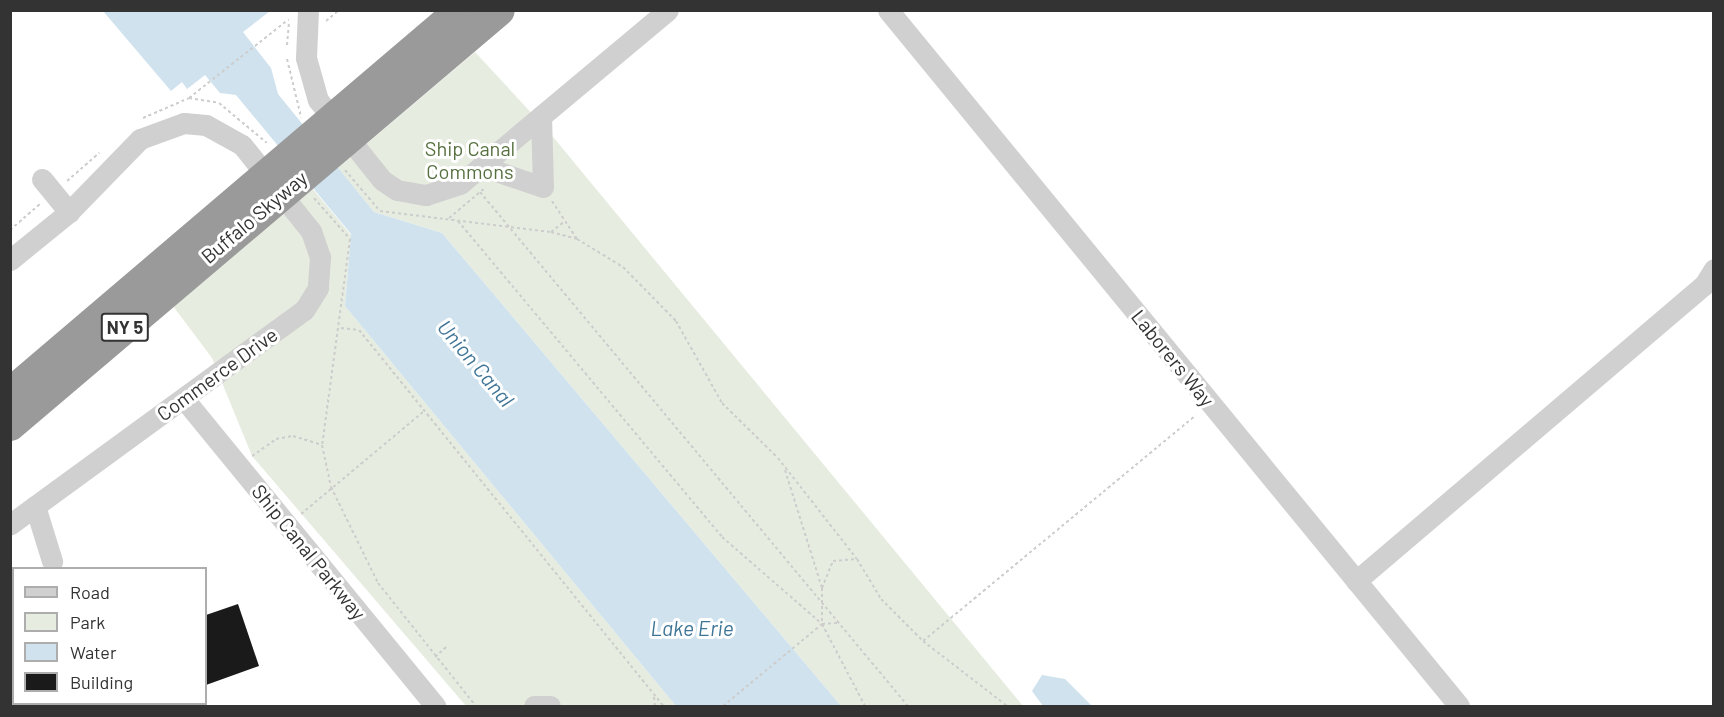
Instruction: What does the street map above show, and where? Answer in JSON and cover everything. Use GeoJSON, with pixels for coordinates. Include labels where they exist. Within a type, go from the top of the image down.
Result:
{"type":"FeatureCollection","features":[{"type":"Feature","properties":{"kind":"highway","name":"Buffalo Skyway"},"geometry":{"type":"LineString","coordinates":[[377,97],[461,10]]}},
{"type":"Feature","properties":{"kind":"highway","name":"Buffalo Skyway"},"geometry":{"type":"LineString","coordinates":[[10,394],[232,220],[377,97],[499,10]]}},
{"type":"Feature","properties":{"kind":"highway","name":"Buffalo Skyway"},"geometry":{"type":"LineString","coordinates":[[10,425],[232,220]]}},
{"type":"Feature","properties":{"kind":"street"},"geometry":{"type":"LineString","coordinates":[[312,16],[306,58],[318,100],[382,180],[410,193],[439,194],[481,166],[668,10]]}},
{"type":"Feature","properties":{"kind":"street","name":"Laborers Way"},"geometry":{"type":"LineString","coordinates":[[888,10],[1459,706]]}},
{"type":"Feature","properties":{"kind":"street"},"geometry":{"type":"LineString","coordinates":[[481,166],[543,187],[541,116]]}},
{"type":"Feature","properties":{"kind":"street","name":"Commerce Drive"},"geometry":{"type":"LineString","coordinates":[[10,260],[69,212],[140,139],[168,125],[206,125],[229,134],[273,183],[311,231],[320,257],[318,288],[304,310],[10,524]]}},
{"type":"Feature","properties":{"kind":"street"},"geometry":{"type":"LineString","coordinates":[[47,186],[69,212]]}},
{"type":"Feature","properties":{"kind":"street"},"geometry":{"type":"LineString","coordinates":[[1356,581],[1704,285],[1713,269]]}},
{"type":"Feature","properties":{"kind":"street","name":"Ship Canal Parkway"},"geometry":{"type":"LineString","coordinates":[[184,399],[435,706]]}},
{"type":"Feature","properties":{"kind":"street"},"geometry":{"type":"LineString","coordinates":[[35,506],[52,561]]}},
{"type":"Feature","properties":{"kind":"street"},"geometry":{"type":"LineString","coordinates":[[524,705],[550,706]]}},
{"type":"Feature","properties":{"kind":"path"},"geometry":{"type":"LineString","coordinates":[[203,89],[259,44],[312,16],[339,10]]}},
{"type":"Feature","properties":{"kind":"path"},"geometry":{"type":"LineString","coordinates":[[312,16],[324,31]]}},
{"type":"Feature","properties":{"kind":"path"},"geometry":{"type":"LineString","coordinates":[[10,230],[47,186]]}},
{"type":"Feature","properties":{"kind":"path"},"geometry":{"type":"LineString","coordinates":[[480,192],[908,706]]}},
{"type":"Feature","properties":{"kind":"path"},"geometry":{"type":"LineString","coordinates":[[547,193],[577,239],[648,288],[676,321],[722,402],[784,466],[857,559],[881,599],[922,640],[1007,706]]}},
{"type":"Feature","properties":{"kind":"path"},"geometry":{"type":"LineString","coordinates":[[577,239],[508,225],[458,221],[722,537],[822,624],[865,706]]}},
{"type":"Feature","properties":{"kind":"path"},"geometry":{"type":"LineString","coordinates":[[551,232],[564,222]]}},
{"type":"Feature","properties":{"kind":"path"},"geometry":{"type":"LineString","coordinates":[[350,239],[340,328],[322,445],[331,487],[378,583],[476,706]]}},
{"type":"Feature","properties":{"kind":"path"},"geometry":{"type":"LineString","coordinates":[[340,328],[358,330],[663,706]]}},
{"type":"Feature","properties":{"kind":"path"},"geometry":{"type":"LineString","coordinates":[[301,514],[423,412]]}},
{"type":"Feature","properties":{"kind":"path"},"geometry":{"type":"LineString","coordinates":[[922,640],[1197,414]]}},
{"type":"Feature","properties":{"kind":"path"},"geometry":{"type":"LineString","coordinates":[[252,456],[276,439],[293,436],[322,445]]}},
{"type":"Feature","properties":{"kind":"path"},"geometry":{"type":"LineString","coordinates":[[784,466],[822,588],[822,624]]}},
{"type":"Feature","properties":{"kind":"path"},"geometry":{"type":"LineString","coordinates":[[822,588],[833,561],[857,559]]}},
{"type":"Feature","properties":{"kind":"path"},"geometry":{"type":"LineString","coordinates":[[723,706],[822,624],[838,623]]}},
{"type":"Feature","properties":{"kind":"path"},"geometry":{"type":"LineString","coordinates":[[435,657],[446,647]]}},
{"type":"Feature","properties":{"kind":"path"},"geometry":{"type":"LineString","coordinates":[[654,696],[655,706]]}},
{"type":"Feature","properties":{"kind":"green space","name":"Ship Canal Commons"},"geometry":{"type":"Polygon","coordinates":[[[475,52],[549,132],[1023,706],[841,706],[442,233],[374,212],[338,168],[475,52]]]}},
{"type":"Feature","properties":{"kind":"green space"},"geometry":{"type":"Polygon","coordinates":[[[312,188],[351,235],[345,306],[676,706],[466,706],[252,456],[212,358],[173,306],[312,188]]]}},
{"type":"Feature","properties":{"kind":"water","name":"Lake Erie"},"geometry":{"type":"Polygon","coordinates":[[[103,11],[270,11],[243,32],[271,68],[278,94],[374,212],[442,233],[841,706],[676,706],[345,306],[351,234],[236,95],[220,93],[205,75],[187,89],[182,82],[171,91],[103,11]]]}},
{"type":"Feature","properties":{"kind":"water"},"geometry":{"type":"Polygon","coordinates":[[[1042,675],[1065,679],[1092,706],[1043,706],[1032,691],[1042,675]]]}},
{"type":"Feature","properties":{"kind":"building"},"geometry":{"type":"Polygon","coordinates":[[[238,604],[259,666],[207,685],[207,615],[238,604]]]}},
{"type":"Feature","properties":{"kind":"water label","name":"Union Canal"},"geometry":{"type":"Point","coordinates":[476,363]}}]}
